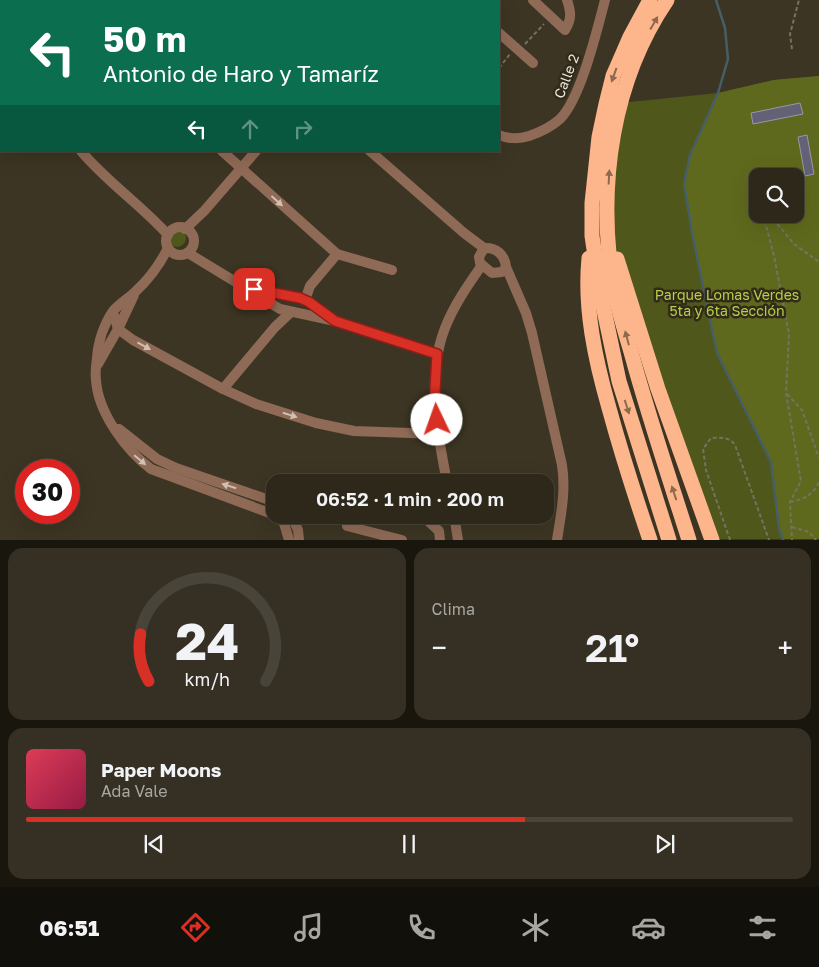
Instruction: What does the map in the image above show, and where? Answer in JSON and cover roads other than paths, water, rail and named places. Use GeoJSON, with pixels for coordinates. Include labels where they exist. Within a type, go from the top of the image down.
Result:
{"type":"FeatureCollection","features":[{"type":"Feature","properties":{"kind":"highway"},"geometry":{"type":"LineString","coordinates":[[650,0],[630,37],[613,76],[606,104],[599,137],[587,281],[595,358],[622,456],[650,540]]}},
{"type":"Feature","properties":{"kind":"highway"},"geometry":{"type":"LineString","coordinates":[[668,0],[642,44],[626,82],[620,103],[613,136],[609,171],[609,236],[611,274],[617,304],[638,379],[689,540]]}},
{"type":"Feature","properties":{"kind":"highway"},"geometry":{"type":"LineString","coordinates":[[592,236],[601,296],[619,381],[669,540]]}},
{"type":"Feature","properties":{"kind":"highway"},"geometry":{"type":"LineString","coordinates":[[609,236],[658,389],[712,540]]}},
{"type":"Feature","properties":{"kind":"street"},"geometry":{"type":"LineString","coordinates":[[533,0],[565,30],[570,22],[571,13],[567,0]]}},
{"type":"Feature","properties":{"kind":"street","name":"Calle 2"},"geometry":{"type":"LineString","coordinates":[[500,135],[523,138],[545,130],[560,119],[577,91],[606,0]]}},
{"type":"Feature","properties":{"kind":"street"},"geometry":{"type":"LineString","coordinates":[[500,34],[533,62]]}},
{"type":"Feature","properties":{"kind":"street"},"geometry":{"type":"LineString","coordinates":[[82,152],[107,179],[153,218],[180,231],[193,237],[190,250],[184,255],[172,251],[166,240],[180,231],[205,210],[255,152]]}},
{"type":"Feature","properties":{"kind":"street"},"geometry":{"type":"LineString","coordinates":[[223,152],[337,254],[392,270]]}},
{"type":"Feature","properties":{"kind":"street"},"geometry":{"type":"LineString","coordinates":[[371,152],[482,251]]}},
{"type":"Feature","properties":{"kind":"street"},"geometry":{"type":"LineString","coordinates":[[482,251],[492,248],[499,253],[506,262],[503,270]]}},
{"type":"Feature","properties":{"kind":"street"},"geometry":{"type":"LineString","coordinates":[[190,250],[205,262],[278,308],[335,321],[437,354]]}},
{"type":"Feature","properties":{"kind":"street"},"geometry":{"type":"LineString","coordinates":[[172,251],[137,290],[113,312],[102,333],[96,367],[96,382],[102,404],[110,422],[131,452],[151,468],[266,512]]}},
{"type":"Feature","properties":{"kind":"street"},"geometry":{"type":"LineString","coordinates":[[482,251],[479,260],[486,268],[492,273],[503,270]]}},
{"type":"Feature","properties":{"kind":"street"},"geometry":{"type":"LineString","coordinates":[[293,296],[310,286],[337,254]]}},
{"type":"Feature","properties":{"kind":"street"},"geometry":{"type":"LineString","coordinates":[[446,474],[438,434],[435,391],[437,354],[445,328],[457,303],[468,286],[486,268]]}},
{"type":"Feature","properties":{"kind":"street"},"geometry":{"type":"LineString","coordinates":[[503,270],[513,283],[526,313],[562,465],[564,496],[557,540]]}},
{"type":"Feature","properties":{"kind":"street"},"geometry":{"type":"LineString","coordinates":[[242,286],[293,296],[307,301],[335,321]]}},
{"type":"Feature","properties":{"kind":"street"},"geometry":{"type":"LineString","coordinates":[[302,314],[309,310],[307,301],[310,286]]}},
{"type":"Feature","properties":{"kind":"street"},"geometry":{"type":"LineString","coordinates":[[96,367],[118,329],[137,290]]}},
{"type":"Feature","properties":{"kind":"street"},"geometry":{"type":"LineString","coordinates":[[275,327],[278,308],[275,300],[280,294]]}},
{"type":"Feature","properties":{"kind":"street"},"geometry":{"type":"LineString","coordinates":[[113,312],[118,329],[134,340],[223,390],[256,404],[326,425],[354,431],[438,434]]}},
{"type":"Feature","properties":{"kind":"street"},"geometry":{"type":"LineString","coordinates":[[223,390],[275,327],[291,312]]}},
{"type":"Feature","properties":{"kind":"street"},"geometry":{"type":"LineString","coordinates":[[110,422],[157,459],[266,499]]}},
{"type":"Feature","properties":{"kind":"street"},"geometry":{"type":"LineString","coordinates":[[284,524],[289,540]]}},
{"type":"Feature","properties":{"kind":"street"},"geometry":{"type":"LineString","coordinates":[[295,524],[298,530],[299,540]]}},
{"type":"Feature","properties":{"kind":"street"},"geometry":{"type":"LineString","coordinates":[[433,524],[439,531],[440,540]]}},
{"type":"Feature","properties":{"kind":"street"},"geometry":{"type":"LineString","coordinates":[[455,524],[458,540]]}},
{"type":"Feature","properties":{"kind":"street"},"geometry":{"type":"LineString","coordinates":[[347,526],[402,540]]}},
{"type":"Feature","properties":{"kind":"waterway"},"geometry":{"type":"LineString","coordinates":[[716,0],[725,28],[728,59],[718,93],[690,155],[684,184],[693,238],[717,353],[771,462],[779,528],[783,540]]}},
{"type":"Feature","properties":{"kind":"park label","name":"Parque Lomas Verdes 5ta y 6ta Sección"},"geometry":{"type":"Point","coordinates":[727,302]}}]}
